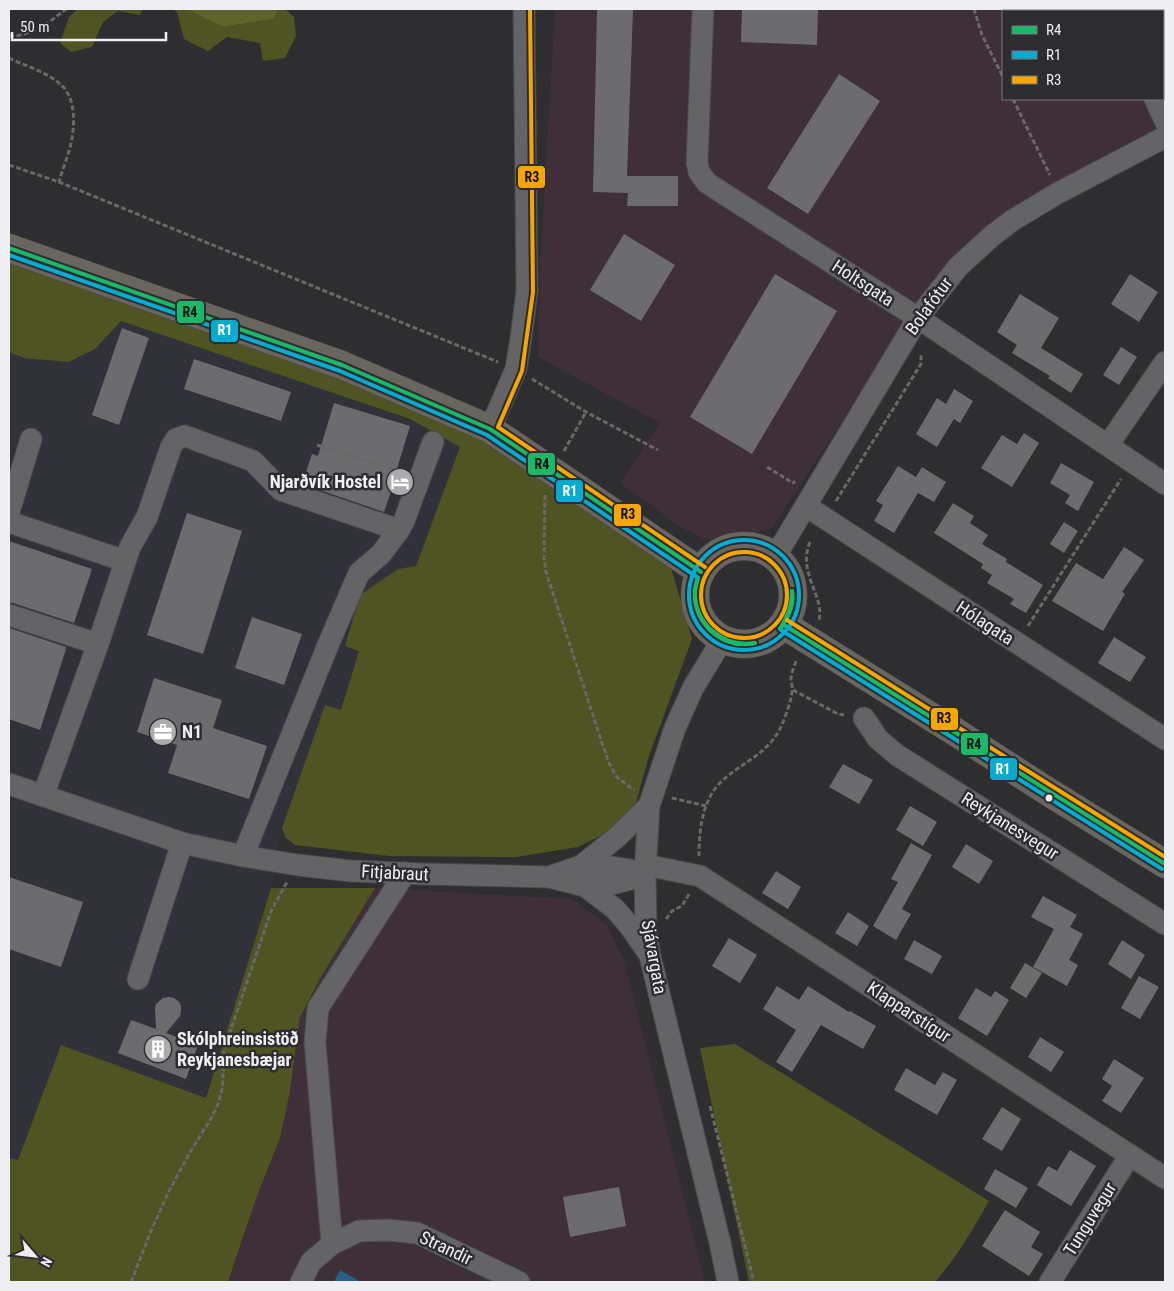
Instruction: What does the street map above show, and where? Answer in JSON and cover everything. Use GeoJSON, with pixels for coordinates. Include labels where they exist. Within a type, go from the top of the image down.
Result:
{"type":"FeatureCollection","features":[{"type":"Feature","properties":{"kind":"main road"},"geometry":{"type":"LineString","coordinates":[[9,248],[342,365],[490,429],[701,572]]}},
{"type":"Feature","properties":{"kind":"main road"},"geometry":{"type":"LineString","coordinates":[[749,546],[763,550],[775,557],[785,568],[791,582],[794,597],[791,611],[784,625],[762,641],[749,645],[735,644],[722,640],[709,631],[697,610],[695,587],[701,572],[709,560],[721,552],[735,547],[749,546]]}},
{"type":"Feature","properties":{"kind":"main road"},"geometry":{"type":"LineString","coordinates":[[784,625],[1165,864]]}},
{"type":"Feature","properties":{"kind":"street"},"geometry":{"type":"LineString","coordinates":[[490,429],[516,369],[527,290],[524,9]]}},
{"type":"Feature","properties":{"kind":"street","name":"Holtsgata"},"geometry":{"type":"LineString","coordinates":[[703,9],[697,163],[699,172],[707,183],[918,318],[1165,484]]}},
{"type":"Feature","properties":{"kind":"street"},"geometry":{"type":"LineString","coordinates":[[1155,100],[1165,121]]}},
{"type":"Feature","properties":{"kind":"street","name":"Bolafótur"},"geometry":{"type":"LineString","coordinates":[[775,557],[918,318],[953,273],[993,234],[1013,220],[1058,193],[1165,137]]}},
{"type":"Feature","properties":{"kind":"street"},"geometry":{"type":"LineString","coordinates":[[1108,445],[1165,362]]}},
{"type":"Feature","properties":{"kind":"street"},"geometry":{"type":"LineString","coordinates":[[43,796],[98,644],[128,554],[147,517],[171,447],[176,439],[185,436],[253,461],[281,490],[399,530]]}},
{"type":"Feature","properties":{"kind":"street"},"geometry":{"type":"LineString","coordinates":[[9,512],[31,439]]}},
{"type":"Feature","properties":{"kind":"street"},"geometry":{"type":"LineString","coordinates":[[243,856],[359,573],[381,554],[399,530],[433,442]]}},
{"type":"Feature","properties":{"kind":"street","name":"Hólagata"},"geometry":{"type":"LineString","coordinates":[[806,506],[1165,739]]}},
{"type":"Feature","properties":{"kind":"street"},"geometry":{"type":"LineString","coordinates":[[9,522],[128,554]]}},
{"type":"Feature","properties":{"kind":"street"},"geometry":{"type":"LineString","coordinates":[[9,615],[98,644]]}},
{"type":"Feature","properties":{"kind":"street","name":"Sjávargata"},"geometry":{"type":"LineString","coordinates":[[722,640],[692,688],[675,728],[651,800],[645,869],[646,930],[650,956],[728,1282]]}},
{"type":"Feature","properties":{"kind":"street","name":"Reykjanesvegur"},"geometry":{"type":"LineString","coordinates":[[864,718],[878,739],[897,754],[1165,924]]}},
{"type":"Feature","properties":{"kind":"street","name":"Fitjabraut"},"geometry":{"type":"LineString","coordinates":[[9,784],[182,843],[298,865],[351,871],[405,874],[583,876],[616,883],[631,879],[645,869]]}},
{"type":"Feature","properties":{"kind":"street"},"geometry":{"type":"LineString","coordinates":[[583,876],[651,800]]}},
{"type":"Feature","properties":{"kind":"street"},"geometry":{"type":"LineString","coordinates":[[138,978],[182,843]]}},
{"type":"Feature","properties":{"kind":"street","name":"Klapparstígur"},"geometry":{"type":"LineString","coordinates":[[645,869],[700,876],[1165,1178]]}},
{"type":"Feature","properties":{"kind":"street"},"geometry":{"type":"LineString","coordinates":[[332,1244],[315,1042],[318,1008],[405,874]]}},
{"type":"Feature","properties":{"kind":"street","name":"Fitjabraut"},"geometry":{"type":"LineString","coordinates":[[583,876],[629,925],[650,956]]}},
{"type":"Feature","properties":{"kind":"street","name":"Tunguvegur"},"geometry":{"type":"LineString","coordinates":[[1050,1282],[1130,1155]]}},
{"type":"Feature","properties":{"kind":"street","name":"Strandir"},"geometry":{"type":"LineString","coordinates":[[301,1282],[311,1262],[332,1244],[359,1231],[388,1230],[417,1233],[519,1282]]}},
{"type":"Feature","properties":{"kind":"path"},"geometry":{"type":"LineString","coordinates":[[9,36],[17,36],[35,30],[54,19],[66,9]]}},
{"type":"Feature","properties":{"kind":"path"},"geometry":{"type":"LineString","coordinates":[[974,9],[982,35],[1002,75]]}},
{"type":"Feature","properties":{"kind":"path"},"geometry":{"type":"LineString","coordinates":[[9,58],[60,84],[70,94],[74,121],[72,138],[59,182]]}},
{"type":"Feature","properties":{"kind":"path"},"geometry":{"type":"LineString","coordinates":[[1013,100],[1058,193]]}},
{"type":"Feature","properties":{"kind":"path"},"geometry":{"type":"LineString","coordinates":[[9,165],[59,182],[516,369],[586,412],[658,450]]}},
{"type":"Feature","properties":{"kind":"path"},"geometry":{"type":"LineString","coordinates":[[664,926],[665,920],[672,912],[682,906],[700,876],[699,836],[706,806],[721,782],[770,745],[779,732],[784,720],[792,690],[790,678],[797,659],[818,623],[820,616],[806,560],[810,542],[921,364],[920,356],[936,330]]}},
{"type":"Feature","properties":{"kind":"path"},"geometry":{"type":"LineString","coordinates":[[586,412],[546,486],[544,558],[546,572],[608,761],[616,776],[632,789],[651,800],[706,806]]}},
{"type":"Feature","properties":{"kind":"path"},"geometry":{"type":"LineString","coordinates":[[317,445],[420,479]]}},
{"type":"Feature","properties":{"kind":"path"},"geometry":{"type":"LineString","coordinates":[[1017,643],[1132,462]]}},
{"type":"Feature","properties":{"kind":"path"},"geometry":{"type":"LineString","coordinates":[[131,1282],[150,1230],[169,1191],[218,1104],[222,1090],[224,1050],[271,911],[298,865]]}},
{"type":"Feature","properties":{"kind":"path"},"geometry":{"type":"LineString","coordinates":[[709,1102],[754,1282]]}},
{"type":"Feature","properties":{"kind":"shaded area"},"geometry":{"type":"Polygon","coordinates":[[[555,9],[1165,9],[1165,136],[935,281],[771,529],[726,541],[705,539],[682,528],[620,483],[660,423],[538,357],[540,262],[555,9]]]}},
{"type":"Feature","properties":{"kind":"shaded area"},"geometry":{"type":"Polygon","coordinates":[[[121,321],[410,419],[460,447],[416,566],[398,569],[345,646],[359,651],[341,710],[325,705],[282,828],[271,888],[206,1098],[61,1045],[17,1161],[9,1158],[9,352],[24,358],[95,349],[121,321]]]}},
{"type":"Feature","properties":{"kind":"shaded area"},"geometry":{"type":"Polygon","coordinates":[[[375,888],[572,899],[607,925],[624,961],[705,1282],[228,1282],[257,1196],[280,1138],[290,1091],[300,1017],[321,977],[375,888]]]}},
{"type":"Feature","properties":{"kind":"green space"},"geometry":{"type":"Polygon","coordinates":[[[78,9],[143,9],[140,15],[118,11],[103,22],[92,47],[71,52],[60,43],[69,17],[78,9]]]}},
{"type":"Feature","properties":{"kind":"green space"},"geometry":{"type":"Polygon","coordinates":[[[172,9],[186,9],[222,27],[274,19],[278,9],[285,9],[294,17],[296,36],[285,58],[263,61],[260,43],[227,37],[208,51],[184,39],[177,12],[172,9]]]}},
{"type":"Feature","properties":{"kind":"green space"},"geometry":{"type":"Polygon","coordinates":[[[186,9],[278,9],[274,19],[222,27],[186,9]]]}},
{"type":"Feature","properties":{"kind":"green space"},"geometry":{"type":"Polygon","coordinates":[[[9,259],[341,374],[478,435],[669,561],[692,639],[649,756],[634,810],[616,828],[578,847],[516,857],[389,856],[295,845],[286,838],[282,828],[325,705],[341,710],[359,651],[345,646],[360,595],[398,569],[416,566],[460,447],[410,419],[121,321],[95,349],[68,362],[24,358],[9,352],[9,259]]]}},
{"type":"Feature","properties":{"kind":"green space"},"geometry":{"type":"Polygon","coordinates":[[[271,888],[375,888],[321,977],[300,1017],[290,1091],[280,1138],[257,1196],[228,1282],[9,1282],[9,1158],[18,1160],[61,1045],[206,1098],[271,888]]]}},
{"type":"Feature","properties":{"kind":"green space"},"geometry":{"type":"Polygon","coordinates":[[[735,1044],[989,1201],[958,1253],[935,1282],[749,1282],[700,1048],[735,1044]]]}},
{"type":"Feature","properties":{"kind":"water"},"geometry":{"type":"Polygon","coordinates":[[[340,1270],[361,1282],[334,1282],[340,1270]]]}},
{"type":"Feature","properties":{"kind":"building"},"geometry":{"type":"Polygon","coordinates":[[[597,9],[633,9],[627,176],[678,176],[678,206],[627,206],[628,193],[593,192],[597,9]]]}},
{"type":"Feature","properties":{"kind":"building"},"geometry":{"type":"Polygon","coordinates":[[[742,9],[818,9],[817,45],[741,42],[742,9]]]}},
{"type":"Feature","properties":{"kind":"building"},"geometry":{"type":"Polygon","coordinates":[[[839,74],[880,101],[808,214],[767,188],[839,74]]]}},
{"type":"Feature","properties":{"kind":"building"},"geometry":{"type":"Polygon","coordinates":[[[624,234],[675,265],[641,321],[590,290],[624,234]]]}},
{"type":"Feature","properties":{"kind":"building"},"geometry":{"type":"Polygon","coordinates":[[[775,274],[837,311],[752,454],[690,417],[775,274]]]}},
{"type":"Feature","properties":{"kind":"building"},"geometry":{"type":"Polygon","coordinates":[[[1130,274],[1158,292],[1139,322],[1111,304],[1130,274]]]}},
{"type":"Feature","properties":{"kind":"building"},"geometry":{"type":"Polygon","coordinates":[[[1020,294],[1059,318],[1041,348],[1083,374],[1071,393],[1048,378],[1050,376],[1012,353],[1017,345],[997,332],[1020,294]]]}},
{"type":"Feature","properties":{"kind":"building"},"geometry":{"type":"Polygon","coordinates":[[[122,328],[149,338],[119,425],[92,415],[122,328]]]}},
{"type":"Feature","properties":{"kind":"building"},"geometry":{"type":"Polygon","coordinates":[[[1121,347],[1137,357],[1119,385],[1103,375],[1121,347]]]}},
{"type":"Feature","properties":{"kind":"building"},"geometry":{"type":"Polygon","coordinates":[[[194,359],[291,392],[281,421],[184,389],[194,359]]]}},
{"type":"Feature","properties":{"kind":"building"},"geometry":{"type":"Polygon","coordinates":[[[954,389],[973,401],[960,423],[954,419],[937,447],[916,434],[937,398],[946,404],[954,389]]]}},
{"type":"Feature","properties":{"kind":"building"},"geometry":{"type":"Polygon","coordinates":[[[334,403],[410,426],[384,512],[302,484],[312,454],[318,456],[334,403]]]}},
{"type":"Feature","properties":{"kind":"building"},"geometry":{"type":"Polygon","coordinates":[[[1024,433],[1039,443],[1012,487],[981,468],[1002,435],[1017,444],[1024,433]]]}},
{"type":"Feature","properties":{"kind":"building"},"geometry":{"type":"Polygon","coordinates":[[[1061,463],[1094,482],[1078,511],[1065,503],[1070,495],[1050,483],[1061,463]]]}},
{"type":"Feature","properties":{"kind":"building"},"geometry":{"type":"Polygon","coordinates":[[[898,466],[916,477],[922,467],[946,482],[934,502],[918,493],[894,533],[874,521],[883,505],[876,501],[898,466]]]}},
{"type":"Feature","properties":{"kind":"building"},"geometry":{"type":"Polygon","coordinates":[[[953,503],[974,516],[970,523],[988,535],[982,544],[1007,559],[1006,562],[1043,585],[1026,613],[1010,604],[1014,599],[987,583],[992,575],[981,568],[983,564],[934,533],[953,503]]]}},
{"type":"Feature","properties":{"kind":"building"},"geometry":{"type":"Polygon","coordinates":[[[187,513],[242,531],[203,654],[147,635],[187,513]]]}},
{"type":"Feature","properties":{"kind":"building"},"geometry":{"type":"Polygon","coordinates":[[[1064,522],[1078,531],[1064,553],[1050,544],[1064,522]]]}},
{"type":"Feature","properties":{"kind":"building"},"geometry":{"type":"Polygon","coordinates":[[[9,541],[92,569],[74,623],[9,603],[9,541]]]}},
{"type":"Feature","properties":{"kind":"building"},"geometry":{"type":"Polygon","coordinates":[[[1124,547],[1144,560],[1122,592],[1125,594],[1103,631],[1052,601],[1076,563],[1103,579],[1124,547]]]}},
{"type":"Feature","properties":{"kind":"building"},"geometry":{"type":"Polygon","coordinates":[[[252,617],[302,634],[284,685],[235,668],[252,617]]]}},
{"type":"Feature","properties":{"kind":"building"},"geometry":{"type":"Polygon","coordinates":[[[9,628],[66,647],[40,730],[9,719],[9,628]]]}},
{"type":"Feature","properties":{"kind":"building"},"geometry":{"type":"Polygon","coordinates":[[[1114,637],[1146,657],[1130,682],[1098,663],[1114,637]]]}},
{"type":"Feature","properties":{"kind":"building"},"geometry":{"type":"Polygon","coordinates":[[[154,678],[222,700],[213,728],[267,746],[249,799],[168,773],[177,745],[137,732],[154,678]]]}},
{"type":"Feature","properties":{"kind":"building"},"geometry":{"type":"Polygon","coordinates":[[[843,764],[873,780],[859,804],[829,787],[843,764]]]}},
{"type":"Feature","properties":{"kind":"building"},"geometry":{"type":"Polygon","coordinates":[[[910,806],[937,822],[923,846],[896,830],[910,806]]]}},
{"type":"Feature","properties":{"kind":"building"},"geometry":{"type":"Polygon","coordinates":[[[911,843],[932,855],[902,909],[911,914],[896,940],[873,926],[898,882],[891,879],[911,843]]]}},
{"type":"Feature","properties":{"kind":"building"},"geometry":{"type":"Polygon","coordinates":[[[966,844],[993,861],[979,884],[952,867],[966,844]]]}},
{"type":"Feature","properties":{"kind":"building"},"geometry":{"type":"Polygon","coordinates":[[[776,871],[801,887],[788,909],[762,893],[776,871]]]}},
{"type":"Feature","properties":{"kind":"building"},"geometry":{"type":"Polygon","coordinates":[[[9,877],[83,902],[61,967],[9,949],[9,877]]]}},
{"type":"Feature","properties":{"kind":"building"},"geometry":{"type":"Polygon","coordinates":[[[1043,896],[1077,915],[1070,927],[1083,934],[1069,960],[1078,965],[1067,986],[1033,967],[1054,929],[1031,917],[1043,896]]]}},
{"type":"Feature","properties":{"kind":"building"},"geometry":{"type":"Polygon","coordinates":[[[848,912],[869,926],[857,946],[835,933],[848,912]]]}},
{"type":"Feature","properties":{"kind":"building"},"geometry":{"type":"Polygon","coordinates":[[[729,938],[757,955],[740,983],[712,966],[729,938]]]}},
{"type":"Feature","properties":{"kind":"building"},"geometry":{"type":"Polygon","coordinates":[[[914,940],[942,956],[932,974],[904,959],[914,940]]]}},
{"type":"Feature","properties":{"kind":"building"},"geometry":{"type":"Polygon","coordinates":[[[1122,940],[1145,955],[1131,979],[1108,964],[1122,940]]]}},
{"type":"Feature","properties":{"kind":"building"},"geometry":{"type":"Polygon","coordinates":[[[1025,963],[1042,973],[1026,998],[1010,988],[1025,963]]]}},
{"type":"Feature","properties":{"kind":"building"},"geometry":{"type":"Polygon","coordinates":[[[1139,976],[1159,987],[1140,1019],[1121,1008],[1139,976]]]}},
{"type":"Feature","properties":{"kind":"building"},"geometry":{"type":"Polygon","coordinates":[[[777,986],[799,1000],[808,986],[849,1012],[876,1026],[863,1049],[821,1025],[792,1072],[776,1062],[796,1030],[763,1009],[777,986]]]}},
{"type":"Feature","properties":{"kind":"building"},"geometry":{"type":"Polygon","coordinates":[[[976,988],[991,997],[995,991],[1009,1000],[987,1036],[958,1018],[976,988]]]}},
{"type":"Feature","properties":{"kind":"building","name":"Skólphreinsistöð Reykjanesbæjar"},"geometry":{"type":"Polygon","coordinates":[[[169,997],[179,1002],[181,1011],[180,1016],[166,1033],[198,1045],[186,1079],[118,1053],[131,1020],[156,1029],[156,1004],[163,998],[169,997]]]}},
{"type":"Feature","properties":{"kind":"building"},"geometry":{"type":"Polygon","coordinates":[[[1040,1037],[1064,1052],[1051,1072],[1028,1057],[1040,1037]]]}},
{"type":"Feature","properties":{"kind":"building"},"geometry":{"type":"Polygon","coordinates":[[[1114,1059],[1144,1078],[1121,1113],[1102,1101],[1112,1086],[1102,1079],[1114,1059]]]}},
{"type":"Feature","properties":{"kind":"building"},"geometry":{"type":"Polygon","coordinates":[[[906,1068],[935,1085],[943,1072],[957,1080],[937,1115],[894,1090],[906,1068]]]}},
{"type":"Feature","properties":{"kind":"building"},"geometry":{"type":"Polygon","coordinates":[[[1002,1107],[1021,1119],[1002,1151],[982,1139],[1002,1107]]]}},
{"type":"Feature","properties":{"kind":"building"},"geometry":{"type":"Polygon","coordinates":[[[1070,1150],[1096,1166],[1071,1206],[1037,1185],[1048,1166],[1057,1171],[1070,1150]]]}},
{"type":"Feature","properties":{"kind":"building"},"geometry":{"type":"Polygon","coordinates":[[[995,1169],[1028,1188],[1016,1208],[984,1189],[995,1169]]]}},
{"type":"Feature","properties":{"kind":"building"},"geometry":{"type":"Polygon","coordinates":[[[619,1187],[626,1226],[570,1237],[563,1197],[619,1187]]]}},
{"type":"Feature","properties":{"kind":"building"},"geometry":{"type":"Polygon","coordinates":[[[1005,1210],[1040,1232],[1031,1247],[1043,1254],[1029,1276],[982,1246],[1005,1210]]]}},
{"type":"Feature","properties":{"kind":"transit line","name":"R3"},"geometry":{"type":"LineString","coordinates":[[530,9],[533,292],[522,371],[498,427],[705,567]]}},
{"type":"Feature","properties":{"kind":"transit line","name":"R4"},"geometry":{"type":"LineString","coordinates":[[9,248],[342,365],[490,429],[701,572]]}},
{"type":"Feature","properties":{"kind":"transit line","name":"R1"},"geometry":{"type":"LineString","coordinates":[[9,255],[340,371],[487,435],[697,577]]}},
{"type":"Feature","properties":{"kind":"transit line","name":"R1"},"geometry":{"type":"LineString","coordinates":[[744,540],[765,544],[783,556],[795,574],[799,595],[795,616],[783,634],[765,646],[744,650],[723,646],[705,634],[693,616],[689,595],[693,574],[705,556],[723,544],[744,540]]}},
{"type":"Feature","properties":{"kind":"transit line","name":"R3"},"geometry":{"type":"LineString","coordinates":[[744,552],[760,555],[768,559],[780,571],[784,579],[787,595],[784,611],[780,619],[768,631],[760,635],[744,638],[728,635],[720,631],[708,619],[704,611],[701,595],[704,579],[708,571],[720,559],[728,555],[744,552]]}},
{"type":"Feature","properties":{"kind":"transit line","name":"R4"},"geometry":{"type":"LineString","coordinates":[[698,578],[695,591],[696,605],[700,615],[713,632],[733,642],[755,643]]}},
{"type":"Feature","properties":{"kind":"transit line","name":"R4"},"geometry":{"type":"LineString","coordinates":[[698,578],[695,591],[696,604],[700,616],[707,627],[717,636],[728,642],[741,644],[755,643]]}},
{"type":"Feature","properties":{"kind":"transit line","name":"R4"},"geometry":{"type":"LineString","coordinates":[[780,629],[789,611],[792,591]]}},
{"type":"Feature","properties":{"kind":"transit line","name":"R4"},"geometry":{"type":"LineString","coordinates":[[780,629],[790,611],[793,601],[792,591]]}},
{"type":"Feature","properties":{"kind":"transit line","name":"R3"},"geometry":{"type":"LineString","coordinates":[[787,620],[1165,857]]}},
{"type":"Feature","properties":{"kind":"transit line","name":"R4"},"geometry":{"type":"LineString","coordinates":[[784,625],[1165,864]]}},
{"type":"Feature","properties":{"kind":"transit line","name":"R1"},"geometry":{"type":"LineString","coordinates":[[781,630],[1162,869]]}},
{"type":"Feature","properties":{"kind":"place","name":"Njarðvík Hostel"},"geometry":{"type":"Point","coordinates":[400,482]}},
{"type":"Feature","properties":{"kind":"place","name":"N1"},"geometry":{"type":"Point","coordinates":[163,732]}},
{"type":"Feature","properties":{"kind":"place","name":"Skólphreinsistöð Reykjanesbæjar"},"geometry":{"type":"Point","coordinates":[158,1049]}}]}
